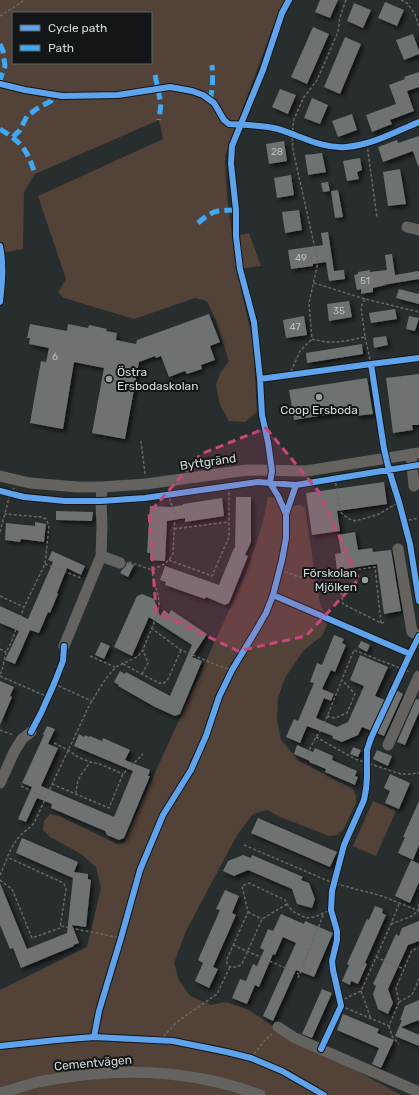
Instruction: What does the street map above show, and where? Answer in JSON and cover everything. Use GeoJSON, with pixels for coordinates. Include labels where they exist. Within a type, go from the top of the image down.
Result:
{"type":"FeatureCollection","features":[{"type":"Feature","properties":{"kind":"street"},"geometry":{"type":"LineString","coordinates":[[407,227],[419,230]]}},
{"type":"Feature","properties":{"kind":"street"},"geometry":{"type":"LineString","coordinates":[[414,486],[415,454]]}},
{"type":"Feature","properties":{"kind":"street","name":"Byttgränd"},"geometry":{"type":"LineString","coordinates":[[0,476],[30,483],[77,487],[102,487],[146,484],[247,470],[306,471],[415,454]]}},
{"type":"Feature","properties":{"kind":"street"},"geometry":{"type":"LineString","coordinates":[[64,646],[101,556],[102,487]]}},
{"type":"Feature","properties":{"kind":"street"},"geometry":{"type":"LineString","coordinates":[[398,549],[412,632],[419,636]]}},
{"type":"Feature","properties":{"kind":"street"},"geometry":{"type":"LineString","coordinates":[[101,556],[124,562]]}},
{"type":"Feature","properties":{"kind":"street"},"geometry":{"type":"LineString","coordinates":[[388,745],[416,675]]}},
{"type":"Feature","properties":{"kind":"street"},"geometry":{"type":"LineString","coordinates":[[0,783],[14,752],[22,739],[31,732]]}},
{"type":"Feature","properties":{"kind":"street"},"geometry":{"type":"LineString","coordinates":[[278,1027],[295,1038],[419,1092]]}},
{"type":"Feature","properties":{"kind":"street","name":"Cementvägen"},"geometry":{"type":"LineString","coordinates":[[0,1094],[36,1082],[76,1075],[113,1072],[149,1072],[182,1075],[215,1082],[260,1095]]}},
{"type":"Feature","properties":{"kind":"path"},"geometry":{"type":"LineString","coordinates":[[0,16],[24,0]]}},
{"type":"Feature","properties":{"kind":"path"},"geometry":{"type":"LineString","coordinates":[[289,376],[300,351],[312,339],[309,303],[318,262],[290,133],[294,119],[304,97],[317,80],[338,32],[340,17],[346,0]]}},
{"type":"Feature","properties":{"kind":"path"},"geometry":{"type":"LineString","coordinates":[[401,0],[407,3],[415,14],[419,27]]}},
{"type":"Feature","properties":{"kind":"path"},"geometry":{"type":"LineString","coordinates":[[290,133],[299,137]]}},
{"type":"Feature","properties":{"kind":"path"},"geometry":{"type":"LineString","coordinates":[[360,145],[373,141]]}},
{"type":"Feature","properties":{"kind":"path"},"geometry":{"type":"LineString","coordinates":[[367,144],[377,218]]}},
{"type":"Feature","properties":{"kind":"path"},"geometry":{"type":"LineString","coordinates":[[314,283],[365,299],[419,312]]}},
{"type":"Feature","properties":{"kind":"path"},"geometry":{"type":"LineString","coordinates":[[365,299],[361,307],[365,337],[375,363],[372,372]]}},
{"type":"Feature","properties":{"kind":"path"},"geometry":{"type":"LineString","coordinates":[[312,339],[336,343],[365,337]]}},
{"type":"Feature","properties":{"kind":"path"},"geometry":{"type":"LineString","coordinates":[[364,365],[375,363]]}},
{"type":"Feature","properties":{"kind":"path"},"geometry":{"type":"LineString","coordinates":[[282,377],[297,375]]}},
{"type":"Feature","properties":{"kind":"path"},"geometry":{"type":"LineString","coordinates":[[141,441],[145,478]]}},
{"type":"Feature","properties":{"kind":"path"},"geometry":{"type":"LineString","coordinates":[[328,479],[338,478],[340,512],[349,519],[356,521],[401,508],[419,518]]}},
{"type":"Feature","properties":{"kind":"path"},"geometry":{"type":"LineString","coordinates":[[221,487],[236,485]]}},
{"type":"Feature","properties":{"kind":"path"},"geometry":{"type":"LineString","coordinates":[[170,560],[212,576],[229,537],[229,486]]}},
{"type":"Feature","properties":{"kind":"path"},"geometry":{"type":"LineString","coordinates":[[0,532],[7,493],[15,488]]}},
{"type":"Feature","properties":{"kind":"path"},"geometry":{"type":"LineString","coordinates":[[7,493],[17,495]]}},
{"type":"Feature","properties":{"kind":"path"},"geometry":{"type":"LineString","coordinates":[[160,496],[176,494]]}},
{"type":"Feature","properties":{"kind":"path"},"geometry":{"type":"LineString","coordinates":[[124,562],[152,570],[170,560],[173,553],[175,514],[168,495]]}},
{"type":"Feature","properties":{"kind":"path"},"geometry":{"type":"LineString","coordinates":[[401,508],[406,528]]}},
{"type":"Feature","properties":{"kind":"path"},"geometry":{"type":"LineString","coordinates":[[4,514],[40,517],[46,519],[49,526],[45,564],[24,607],[11,643],[6,652],[0,675],[47,700],[56,681],[92,701]]}},
{"type":"Feature","properties":{"kind":"path"},"geometry":{"type":"LineString","coordinates":[[174,529],[229,522]]}},
{"type":"Feature","properties":{"kind":"path"},"geometry":{"type":"LineString","coordinates":[[45,564],[90,582]]}},
{"type":"Feature","properties":{"kind":"path"},"geometry":{"type":"LineString","coordinates":[[280,571],[299,577],[318,576],[375,567],[381,623]]}},
{"type":"Feature","properties":{"kind":"path"},"geometry":{"type":"LineString","coordinates":[[0,875],[15,842],[19,836],[34,823],[92,701],[115,668],[136,658],[143,650],[159,604],[152,570]]}},
{"type":"Feature","properties":{"kind":"path"},"geometry":{"type":"LineString","coordinates":[[338,573],[343,604],[381,623],[386,622]]}},
{"type":"Feature","properties":{"kind":"path"},"geometry":{"type":"LineString","coordinates":[[0,596],[24,607]]}},
{"type":"Feature","properties":{"kind":"path"},"geometry":{"type":"LineString","coordinates":[[151,628],[181,650],[232,670]]}},
{"type":"Feature","properties":{"kind":"path"},"geometry":{"type":"LineString","coordinates":[[0,649],[6,652]]}},
{"type":"Feature","properties":{"kind":"path"},"geometry":{"type":"LineString","coordinates":[[142,674],[148,662],[143,650]]}},
{"type":"Feature","properties":{"kind":"path"},"geometry":{"type":"LineString","coordinates":[[123,664],[159,683],[164,683],[168,679],[181,650]]}},
{"type":"Feature","properties":{"kind":"path"},"geometry":{"type":"LineString","coordinates":[[307,754],[316,736],[322,729],[354,650],[404,667],[416,675]]}},
{"type":"Feature","properties":{"kind":"path"},"geometry":{"type":"LineString","coordinates":[[90,656],[115,668]]}},
{"type":"Feature","properties":{"kind":"path"},"geometry":{"type":"LineString","coordinates":[[229,677],[236,664]]}},
{"type":"Feature","properties":{"kind":"path"},"geometry":{"type":"LineString","coordinates":[[399,676],[404,667]]}},
{"type":"Feature","properties":{"kind":"path"},"geometry":{"type":"LineString","coordinates":[[327,716],[335,718],[347,713],[355,694],[342,680]]}},
{"type":"Feature","properties":{"kind":"path"},"geometry":{"type":"LineString","coordinates":[[0,730],[22,739]]}},
{"type":"Feature","properties":{"kind":"path"},"geometry":{"type":"LineString","coordinates":[[316,736],[355,759],[367,759],[401,774],[419,773]]}},
{"type":"Feature","properties":{"kind":"path"},"geometry":{"type":"LineString","coordinates":[[54,743],[78,757],[100,764],[123,774]]}},
{"type":"Feature","properties":{"kind":"path"},"geometry":{"type":"LineString","coordinates":[[52,784],[109,808],[123,774],[143,754]]}},
{"type":"Feature","properties":{"kind":"path"},"geometry":{"type":"LineString","coordinates":[[367,759],[367,770]]}},
{"type":"Feature","properties":{"kind":"path"},"geometry":{"type":"LineString","coordinates":[[76,794],[76,784],[79,777],[90,762]]}},
{"type":"Feature","properties":{"kind":"path"},"geometry":{"type":"LineString","coordinates":[[21,786],[46,798]]}},
{"type":"Feature","properties":{"kind":"path"},"geometry":{"type":"LineString","coordinates":[[244,845],[334,881],[382,896],[418,911]]}},
{"type":"Feature","properties":{"kind":"path"},"geometry":{"type":"LineString","coordinates":[[0,880],[12,889],[32,938],[60,928],[66,889],[64,884],[59,880],[8,858]]}},
{"type":"Feature","properties":{"kind":"path"},"geometry":{"type":"LineString","coordinates":[[332,891],[334,881]]}},
{"type":"Feature","properties":{"kind":"path"},"geometry":{"type":"LineString","coordinates":[[230,967],[227,964],[226,959],[248,912],[242,886],[249,884],[285,900],[294,912],[306,918],[314,917],[332,909]]}},
{"type":"Feature","properties":{"kind":"path"},"geometry":{"type":"LineString","coordinates":[[340,1004],[361,991],[399,903]]}},
{"type":"Feature","properties":{"kind":"path"},"geometry":{"type":"LineString","coordinates":[[230,967],[237,967],[242,964],[262,919],[287,904]]}},
{"type":"Feature","properties":{"kind":"path"},"geometry":{"type":"LineString","coordinates":[[391,924],[412,916],[418,911],[419,904]]}},
{"type":"Feature","properties":{"kind":"path"},"geometry":{"type":"LineString","coordinates":[[248,912],[262,919]]}},
{"type":"Feature","properties":{"kind":"path"},"geometry":{"type":"LineString","coordinates":[[298,978],[324,913]]}},
{"type":"Feature","properties":{"kind":"path"},"geometry":{"type":"LineString","coordinates":[[61,926],[121,938]]}},
{"type":"Feature","properties":{"kind":"path"},"geometry":{"type":"LineString","coordinates":[[119,946],[123,931]]}},
{"type":"Feature","properties":{"kind":"path"},"geometry":{"type":"LineString","coordinates":[[233,945],[299,974]]}},
{"type":"Feature","properties":{"kind":"path"},"geometry":{"type":"LineString","coordinates":[[399,1044],[392,1036],[389,1026],[399,1002],[396,988],[412,950],[419,948]]}},
{"type":"Feature","properties":{"kind":"path"},"geometry":{"type":"LineString","coordinates":[[376,957],[404,970]]}},
{"type":"Feature","properties":{"kind":"path"},"geometry":{"type":"LineString","coordinates":[[160,1040],[177,1022],[218,994],[230,967]]}},
{"type":"Feature","properties":{"kind":"path"},"geometry":{"type":"LineString","coordinates":[[399,1002],[412,995],[419,979]]}},
{"type":"Feature","properties":{"kind":"path"},"geometry":{"type":"LineString","coordinates":[[361,991],[371,1019]]}},
{"type":"Feature","properties":{"kind":"path"},"geometry":{"type":"LineString","coordinates":[[337,1014],[340,1004],[338,993]]}},
{"type":"Feature","properties":{"kind":"path"},"geometry":{"type":"LineString","coordinates":[[340,1004],[389,1026]]}},
{"type":"Feature","properties":{"kind":"path"},"geometry":{"type":"LineString","coordinates":[[251,1058],[265,1040],[275,1032],[278,1027]]}},
{"type":"Feature","properties":{"kind":"highlighted area"},"geometry":{"type":"Polygon","coordinates":[[[266,428],[319,492],[359,579],[306,636],[238,651],[156,612],[149,513],[201,454],[266,428]]]}},
{"type":"Feature","properties":{"kind":"shaded area"},"geometry":{"type":"Polygon","coordinates":[[[0,0],[286,0],[277,16],[225,156],[227,196],[233,243],[241,289],[253,342],[257,412],[245,422],[229,421],[220,405],[216,385],[220,373],[229,361],[216,321],[207,301],[195,298],[134,319],[64,298],[58,292],[66,279],[38,196],[163,139],[159,120],[35,174],[24,192],[23,249],[1,253],[0,0]]]}},
{"type":"Feature","properties":{"kind":"shaded area"},"geometry":{"type":"Polygon","coordinates":[[[249,233],[261,266],[240,269],[236,236],[249,233]]]}},
{"type":"Feature","properties":{"kind":"shaded area"},"geometry":{"type":"Polygon","coordinates":[[[268,497],[276,498],[282,507],[301,505],[305,508],[317,589],[321,606],[329,620],[322,636],[304,650],[285,678],[278,698],[277,720],[281,740],[299,761],[353,789],[356,796],[356,803],[343,830],[337,835],[329,836],[280,817],[267,810],[253,814],[237,835],[186,931],[174,963],[179,980],[190,996],[211,1005],[226,1002],[249,1010],[288,1036],[350,1067],[401,1095],[0,1095],[0,990],[87,947],[101,888],[96,867],[81,854],[50,837],[43,830],[44,821],[50,814],[59,816],[117,844],[123,843],[246,573],[262,526],[268,497]]]}},
{"type":"Feature","properties":{"kind":"shaded area"},"geometry":{"type":"Polygon","coordinates":[[[373,801],[396,811],[376,856],[353,846],[373,801]]]}},
{"type":"Feature","properties":{"kind":"building"},"geometry":{"type":"Polygon","coordinates":[[[320,0],[338,0],[330,18],[315,12],[320,0]]]}},
{"type":"Feature","properties":{"kind":"building"},"geometry":{"type":"Polygon","coordinates":[[[385,2],[404,10],[397,26],[378,18],[385,2]]]}},
{"type":"Feature","properties":{"kind":"building"},"geometry":{"type":"Polygon","coordinates":[[[354,3],[371,10],[363,28],[347,21],[354,3]]]}},
{"type":"Feature","properties":{"kind":"building"},"geometry":{"type":"Polygon","coordinates":[[[313,27],[329,34],[307,84],[291,77],[313,27]]]}},
{"type":"Feature","properties":{"kind":"building"},"geometry":{"type":"Polygon","coordinates":[[[413,34],[419,54],[404,60],[396,40],[413,34]]]}},
{"type":"Feature","properties":{"kind":"building"},"geometry":{"type":"Polygon","coordinates":[[[345,37],[361,44],[340,94],[324,87],[345,37]]]}},
{"type":"Feature","properties":{"kind":"building"},"geometry":{"type":"Polygon","coordinates":[[[419,72],[419,87],[407,91],[414,111],[390,120],[392,124],[372,132],[366,115],[396,104],[389,85],[405,79],[404,77],[419,72]]]}},
{"type":"Feature","properties":{"kind":"building"},"geometry":{"type":"Polygon","coordinates":[[[280,89],[296,95],[288,114],[272,107],[280,89]]]}},
{"type":"Feature","properties":{"kind":"building"},"geometry":{"type":"Polygon","coordinates":[[[312,98],[328,105],[320,124],[304,118],[312,98]]]}},
{"type":"Feature","properties":{"kind":"building"},"geometry":{"type":"Polygon","coordinates":[[[352,114],[357,130],[338,137],[332,121],[352,114]]]}},
{"type":"Feature","properties":{"kind":"building"},"geometry":{"type":"Polygon","coordinates":[[[419,136],[418,166],[413,151],[383,162],[378,147],[397,140],[398,143],[419,136]]]}},
{"type":"Feature","properties":{"kind":"building"},"geometry":{"type":"Polygon","coordinates":[[[284,141],[287,161],[269,164],[266,144],[284,141]]]}},
{"type":"Feature","properties":{"kind":"building"},"geometry":{"type":"Polygon","coordinates":[[[322,153],[326,172],[308,175],[305,155],[322,153]]]}},
{"type":"Feature","properties":{"kind":"building"},"geometry":{"type":"Polygon","coordinates":[[[360,158],[362,170],[357,172],[359,179],[347,181],[343,161],[360,158]]]}},
{"type":"Feature","properties":{"kind":"building"},"geometry":{"type":"Polygon","coordinates":[[[400,169],[406,204],[388,206],[383,172],[400,169]]]}},
{"type":"Feature","properties":{"kind":"building"},"geometry":{"type":"Polygon","coordinates":[[[291,175],[294,195],[277,198],[274,178],[291,175]]]}},
{"type":"Feature","properties":{"kind":"building"},"geometry":{"type":"Polygon","coordinates":[[[328,182],[330,191],[323,192],[321,183],[328,182]]]}},
{"type":"Feature","properties":{"kind":"building"},"geometry":{"type":"Polygon","coordinates":[[[338,190],[343,217],[335,218],[331,191],[338,190]]]}},
{"type":"Feature","properties":{"kind":"building"},"geometry":{"type":"Polygon","coordinates":[[[299,210],[302,230],[285,233],[282,212],[299,210]]]}},
{"type":"Feature","properties":{"kind":"building"},"geometry":{"type":"Polygon","coordinates":[[[328,232],[334,271],[344,270],[345,279],[329,281],[326,262],[313,264],[313,266],[291,269],[288,250],[323,245],[321,233],[328,232]]]}},
{"type":"Feature","properties":{"kind":"building"},"geometry":{"type":"Polygon","coordinates":[[[392,254],[395,275],[419,271],[419,279],[383,285],[386,285],[373,288],[373,292],[361,294],[361,289],[357,290],[354,275],[358,274],[358,272],[370,270],[370,272],[387,270],[385,255],[392,254]]]}},
{"type":"Feature","properties":{"kind":"building"},"geometry":{"type":"Polygon","coordinates":[[[399,289],[419,294],[419,304],[396,298],[399,289]]]}},
{"type":"Feature","properties":{"kind":"building"},"geometry":{"type":"Polygon","coordinates":[[[349,301],[352,317],[329,321],[327,304],[349,301]]]}},
{"type":"Feature","properties":{"kind":"building"},"geometry":{"type":"Polygon","coordinates":[[[395,309],[397,319],[371,323],[369,313],[395,309]]]}},
{"type":"Feature","properties":{"kind":"building"},"geometry":{"type":"Polygon","coordinates":[[[209,314],[220,342],[210,346],[215,360],[201,365],[202,369],[187,374],[185,371],[169,377],[161,356],[156,358],[155,356],[139,362],[125,439],[92,433],[104,368],[74,362],[63,429],[30,423],[41,361],[46,362],[49,348],[29,344],[30,338],[27,338],[30,324],[67,331],[68,324],[88,328],[89,325],[117,333],[116,340],[136,344],[137,340],[209,314]]]}},
{"type":"Feature","properties":{"kind":"building"},"geometry":{"type":"Polygon","coordinates":[[[304,316],[307,335],[286,338],[283,320],[304,316]]]}},
{"type":"Feature","properties":{"kind":"building"},"geometry":{"type":"Polygon","coordinates":[[[409,316],[419,318],[415,331],[406,329],[409,316]]]}},
{"type":"Feature","properties":{"kind":"building"},"geometry":{"type":"Polygon","coordinates":[[[386,336],[388,345],[374,348],[373,338],[386,336]]]}},
{"type":"Feature","properties":{"kind":"building"},"geometry":{"type":"Polygon","coordinates":[[[362,344],[363,354],[307,363],[306,353],[362,344]]]}},
{"type":"Feature","properties":{"kind":"building"},"geometry":{"type":"Polygon","coordinates":[[[419,374],[419,425],[412,425],[413,430],[393,433],[386,378],[419,374]]]}},
{"type":"Feature","properties":{"kind":"building"},"geometry":{"type":"Polygon","coordinates":[[[367,378],[373,414],[356,416],[355,410],[294,420],[289,390],[367,378]]]}},
{"type":"Feature","properties":{"kind":"building"},"geometry":{"type":"Polygon","coordinates":[[[384,482],[387,504],[337,511],[340,531],[312,535],[306,493],[384,482]]]}},
{"type":"Feature","properties":{"kind":"building"},"geometry":{"type":"Polygon","coordinates":[[[236,497],[251,497],[251,542],[245,555],[248,556],[229,603],[225,605],[206,597],[205,599],[165,585],[166,582],[160,580],[165,566],[219,585],[235,548],[236,497]]]}},
{"type":"Feature","properties":{"kind":"building"},"geometry":{"type":"Polygon","coordinates":[[[222,498],[224,516],[185,522],[185,518],[167,521],[165,561],[150,560],[150,553],[147,553],[150,506],[171,507],[222,498]]]}},
{"type":"Feature","properties":{"kind":"building"},"geometry":{"type":"Polygon","coordinates":[[[56,511],[93,512],[92,521],[56,520],[56,511]]]}},
{"type":"Feature","properties":{"kind":"building"},"geometry":{"type":"Polygon","coordinates":[[[35,522],[46,524],[44,542],[21,539],[20,542],[5,540],[6,523],[35,526],[35,522]]]}},
{"type":"Feature","properties":{"kind":"building"},"geometry":{"type":"Polygon","coordinates":[[[355,532],[358,550],[372,548],[373,552],[391,550],[401,611],[384,614],[377,564],[337,570],[335,554],[341,553],[338,535],[355,532]]]}},
{"type":"Feature","properties":{"kind":"building"},"geometry":{"type":"Polygon","coordinates":[[[52,551],[85,566],[81,575],[67,568],[50,613],[48,612],[39,633],[30,630],[15,664],[5,660],[19,631],[0,623],[0,606],[28,619],[53,562],[48,560],[52,551]]]}},
{"type":"Feature","properties":{"kind":"building"},"geometry":{"type":"Polygon","coordinates":[[[127,562],[134,565],[128,577],[120,573],[126,566],[127,562]]]}},
{"type":"Feature","properties":{"kind":"building"},"geometry":{"type":"Polygon","coordinates":[[[142,594],[154,599],[160,616],[164,610],[169,614],[171,610],[207,634],[192,657],[202,661],[180,714],[175,716],[155,707],[118,686],[119,685],[114,682],[120,671],[125,674],[126,672],[170,696],[192,645],[149,617],[132,656],[114,647],[137,596],[142,594]]]}},
{"type":"Feature","properties":{"kind":"building"},"geometry":{"type":"Polygon","coordinates":[[[334,635],[344,639],[342,643],[346,645],[335,672],[331,670],[322,689],[334,694],[331,701],[324,698],[316,718],[337,727],[348,722],[364,686],[350,680],[360,655],[388,667],[375,696],[390,702],[396,690],[403,694],[384,736],[362,727],[358,735],[342,742],[332,738],[333,736],[307,726],[300,743],[286,737],[294,719],[298,721],[314,683],[310,682],[317,663],[322,665],[334,635]]]}},
{"type":"Feature","properties":{"kind":"building"},"geometry":{"type":"Polygon","coordinates":[[[361,641],[370,645],[367,652],[358,647],[361,641]]]}},
{"type":"Feature","properties":{"kind":"building"},"geometry":{"type":"Polygon","coordinates":[[[101,642],[110,646],[104,659],[95,655],[101,642]]]}},
{"type":"Feature","properties":{"kind":"building"},"geometry":{"type":"Polygon","coordinates":[[[0,681],[14,687],[10,696],[12,697],[0,725],[0,681]]]}},
{"type":"Feature","properties":{"kind":"building"},"geometry":{"type":"Polygon","coordinates":[[[416,699],[419,700],[419,712],[405,745],[397,742],[416,699]]]}},
{"type":"Feature","properties":{"kind":"building"},"geometry":{"type":"Polygon","coordinates":[[[47,726],[55,729],[48,744],[58,748],[41,786],[114,817],[133,771],[74,746],[79,734],[84,737],[85,735],[90,736],[102,741],[103,738],[130,750],[125,760],[150,770],[148,776],[150,776],[124,838],[119,840],[107,835],[105,831],[51,808],[52,804],[37,798],[26,822],[18,819],[32,787],[22,783],[47,726]]]}},
{"type":"Feature","properties":{"kind":"building"},"geometry":{"type":"Polygon","coordinates":[[[297,745],[313,752],[315,748],[333,756],[332,760],[357,771],[355,776],[358,777],[355,785],[325,772],[326,769],[294,754],[297,745]]]}},
{"type":"Feature","properties":{"kind":"building"},"geometry":{"type":"Polygon","coordinates":[[[353,747],[361,750],[358,757],[350,754],[353,747]]]}},
{"type":"Feature","properties":{"kind":"building"},"geometry":{"type":"Polygon","coordinates":[[[377,750],[392,756],[388,766],[373,759],[377,750]]]}},
{"type":"Feature","properties":{"kind":"building"},"geometry":{"type":"Polygon","coordinates":[[[390,774],[410,783],[399,809],[385,803],[390,791],[384,788],[390,774]]]}},
{"type":"Feature","properties":{"kind":"building"},"geometry":{"type":"Polygon","coordinates":[[[419,801],[419,845],[413,860],[398,853],[405,837],[403,837],[419,801]]]}},
{"type":"Feature","properties":{"kind":"building"},"geometry":{"type":"Polygon","coordinates":[[[258,818],[337,852],[330,867],[251,833],[258,818]]]}},
{"type":"Feature","properties":{"kind":"building"},"geometry":{"type":"Polygon","coordinates":[[[22,838],[78,862],[74,872],[88,874],[88,879],[91,880],[86,927],[72,925],[79,943],[21,968],[13,948],[10,949],[0,925],[0,883],[27,949],[67,933],[73,878],[16,853],[22,838]]]}},
{"type":"Feature","properties":{"kind":"building"},"geometry":{"type":"Polygon","coordinates":[[[243,855],[251,858],[252,855],[303,877],[301,880],[309,883],[315,899],[312,908],[297,904],[292,889],[248,870],[234,876],[223,871],[228,861],[243,855]]]}},
{"type":"Feature","properties":{"kind":"building"},"geometry":{"type":"Polygon","coordinates":[[[411,860],[419,864],[419,882],[410,903],[395,896],[411,860]]]}},
{"type":"Feature","properties":{"kind":"building"},"geometry":{"type":"Polygon","coordinates":[[[225,890],[239,896],[232,913],[236,915],[213,967],[218,969],[209,988],[195,981],[203,963],[198,960],[220,910],[216,909],[225,890]]]}},
{"type":"Feature","properties":{"kind":"building"},"geometry":{"type":"Polygon","coordinates":[[[375,906],[383,909],[382,913],[386,915],[365,963],[367,964],[358,984],[351,981],[350,985],[342,981],[349,965],[347,964],[367,919],[369,920],[375,906]]]}},
{"type":"Feature","properties":{"kind":"building"},"geometry":{"type":"Polygon","coordinates":[[[281,914],[304,924],[305,921],[333,933],[314,977],[296,970],[273,1021],[263,1016],[296,943],[283,937],[275,955],[273,954],[259,987],[255,985],[247,1004],[232,998],[240,979],[246,981],[253,964],[257,966],[264,950],[260,948],[268,929],[273,931],[281,914]]]}},
{"type":"Feature","properties":{"kind":"building"},"geometry":{"type":"Polygon","coordinates":[[[419,921],[419,941],[408,945],[388,989],[393,1003],[388,1014],[378,1009],[373,994],[376,986],[373,984],[396,934],[399,936],[402,928],[419,921]]]}},
{"type":"Feature","properties":{"kind":"building"},"geometry":{"type":"Polygon","coordinates":[[[322,989],[332,993],[312,1038],[302,1034],[322,989]]]}},
{"type":"Feature","properties":{"kind":"building"},"geometry":{"type":"Polygon","coordinates":[[[419,1000],[419,1020],[401,1027],[419,1035],[419,1046],[395,1036],[402,1020],[400,1020],[405,1006],[419,1000]]]}},
{"type":"Feature","properties":{"kind":"building"},"geometry":{"type":"Polygon","coordinates":[[[343,1014],[379,1029],[377,1033],[394,1040],[381,1068],[372,1064],[379,1048],[337,1030],[343,1014]]]}},
{"type":"Feature","properties":{"kind":"marked path"},"geometry":{"type":"LineString","coordinates":[[0,44],[3,51],[5,66],[0,80]]}},
{"type":"Feature","properties":{"kind":"marked path"},"geometry":{"type":"LineString","coordinates":[[210,100],[212,91],[212,65]]}},
{"type":"Feature","properties":{"kind":"marked path"},"geometry":{"type":"LineString","coordinates":[[155,75],[161,104],[159,120]]}},
{"type":"Feature","properties":{"kind":"marked path"},"geometry":{"type":"LineString","coordinates":[[13,137],[20,130],[27,116],[51,101],[54,94]]}},
{"type":"Feature","properties":{"kind":"marked path"},"geometry":{"type":"LineString","coordinates":[[0,129],[14,138],[23,147],[35,174]]}},
{"type":"Feature","properties":{"kind":"marked path"},"geometry":{"type":"LineString","coordinates":[[198,223],[212,213],[224,210],[236,210]]}},
{"type":"Feature","properties":{"kind":"cycle path"},"geometry":{"type":"LineString","coordinates":[[286,514],[270,483],[272,471],[262,415],[254,322],[240,269],[231,164],[232,146],[263,70],[282,13],[289,0]]}},
{"type":"Feature","properties":{"kind":"cycle path"},"geometry":{"type":"LineString","coordinates":[[0,84],[62,96],[118,95],[170,87],[192,91],[203,95],[214,103],[224,120],[229,124],[254,125],[278,129],[320,144],[337,147],[365,144],[419,122]]}},
{"type":"Feature","properties":{"kind":"cycle path"},"geometry":{"type":"LineString","coordinates":[[0,246],[2,267],[0,302]]}},
{"type":"Feature","properties":{"kind":"cycle path"},"geometry":{"type":"LineString","coordinates":[[260,379],[419,358]]}},
{"type":"Feature","properties":{"kind":"cycle path"},"geometry":{"type":"LineString","coordinates":[[371,364],[384,449],[410,544],[419,601]]}},
{"type":"Feature","properties":{"kind":"cycle path"},"geometry":{"type":"LineString","coordinates":[[94,1037],[99,1011],[140,870],[163,815],[191,770],[206,736],[219,697],[232,670],[266,613],[273,595],[286,538],[286,514],[296,485],[419,465]]}},
{"type":"Feature","properties":{"kind":"cycle path"},"geometry":{"type":"LineString","coordinates":[[0,491],[24,497],[65,501],[101,501],[145,498],[258,482],[296,485]]}},
{"type":"Feature","properties":{"kind":"cycle path"},"geometry":{"type":"LineString","coordinates":[[273,595],[410,654]]}},
{"type":"Feature","properties":{"kind":"cycle path"},"geometry":{"type":"LineString","coordinates":[[321,1049],[341,1006],[332,961],[337,940],[337,931],[331,910],[332,891],[344,845],[364,800],[367,778],[367,750],[371,738],[419,636]]}},
{"type":"Feature","properties":{"kind":"cycle path"},"geometry":{"type":"LineString","coordinates":[[31,732],[41,713],[63,661],[64,646]]}},
{"type":"Feature","properties":{"kind":"cycle path"},"geometry":{"type":"LineString","coordinates":[[0,1046],[94,1037],[173,1041],[251,1058],[282,1071],[324,1095]]}},
{"type":"Feature","properties":{"kind":"place","name":"Östra Ersbodaskolan"},"geometry":{"type":"Point","coordinates":[109,379]}},
{"type":"Feature","properties":{"kind":"place","name":"Coop Ersboda"},"geometry":{"type":"Point","coordinates":[319,397]}},
{"type":"Feature","properties":{"kind":"place","name":"Förskolan Mjölken"},"geometry":{"type":"Point","coordinates":[365,580]}}]}
